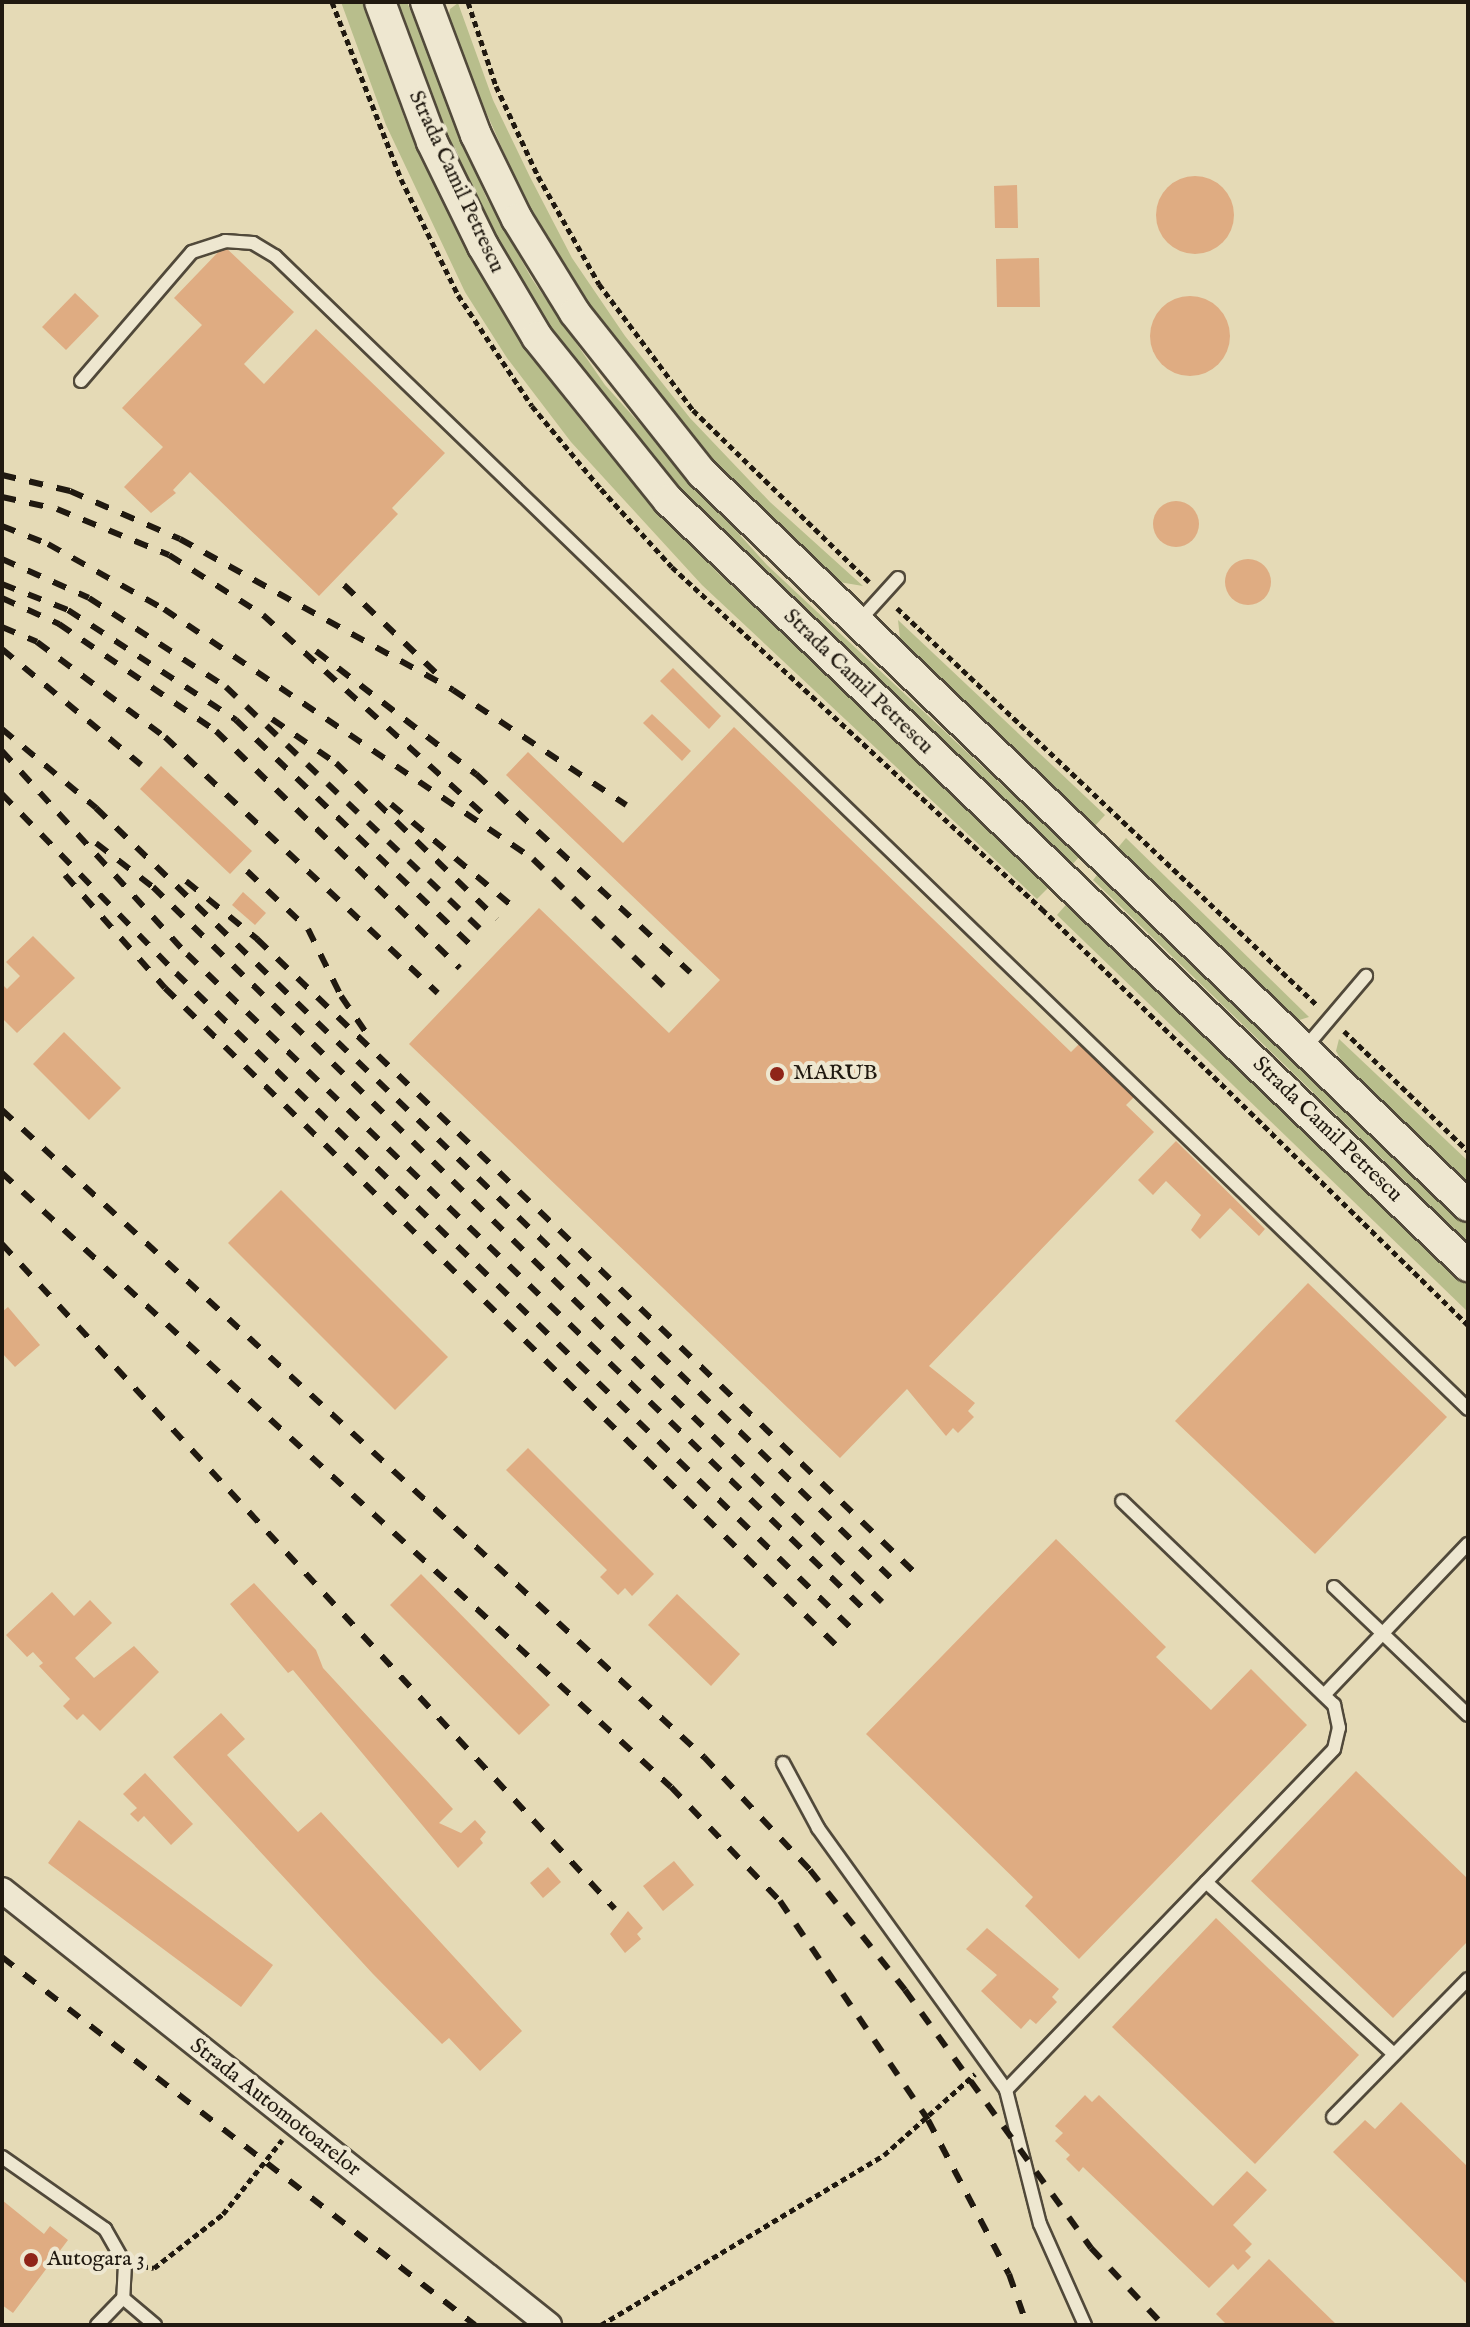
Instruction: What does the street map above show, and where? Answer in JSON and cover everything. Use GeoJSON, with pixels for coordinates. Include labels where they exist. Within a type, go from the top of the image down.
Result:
{"type":"FeatureCollection","features":[{"type":"Feature","properties":{"kind":"street","name":"Strada Camil Petrescu"},"geometry":{"type":"LineString","coordinates":[[380,2],[432,142],[483,246],[537,337],[597,417],[668,500],[1468,1266]]}},
{"type":"Feature","properties":{"kind":"street","name":"Strada Camil Petrescu"},"geometry":{"type":"LineString","coordinates":[[426,2],[476,135],[517,219],[575,313],[702,473],[1468,1206]]}},
{"type":"Feature","properties":{"kind":"street","name":"Strada Automotoarelor"},"geometry":{"type":"LineString","coordinates":[[2,1890],[549,2325]]}},
{"type":"Feature","properties":{"kind":"lane"},"geometry":{"type":"LineString","coordinates":[[81,381],[192,252],[225,241],[253,243],[275,256],[1468,1409]]}},
{"type":"Feature","properties":{"kind":"lane"},"geometry":{"type":"LineString","coordinates":[[857,623],[898,578]]}},
{"type":"Feature","properties":{"kind":"lane"},"geometry":{"type":"LineString","coordinates":[[1304,1049],[1366,976]]}},
{"type":"Feature","properties":{"kind":"lane"},"geometry":{"type":"LineString","coordinates":[[1006,2090],[1334,1749],[1339,1728],[1334,1705],[1122,1501]]}},
{"type":"Feature","properties":{"kind":"lane"},"geometry":{"type":"LineString","coordinates":[[1324,1695],[1468,1544]]}},
{"type":"Feature","properties":{"kind":"lane"},"geometry":{"type":"LineString","coordinates":[[1334,1587],[1468,1715]]}},
{"type":"Feature","properties":{"kind":"lane"},"geometry":{"type":"LineString","coordinates":[[783,1763],[818,1828],[1006,2090],[1040,2224],[1085,2325]]}},
{"type":"Feature","properties":{"kind":"lane"},"geometry":{"type":"LineString","coordinates":[[1206,1882],[1394,2054]]}},
{"type":"Feature","properties":{"kind":"lane"},"geometry":{"type":"LineString","coordinates":[[1333,2117],[1468,1979]]}},
{"type":"Feature","properties":{"kind":"lane"},"geometry":{"type":"LineString","coordinates":[[2,2157],[105,2229],[125,2264],[123,2298],[97,2325]]}},
{"type":"Feature","properties":{"kind":"lane"},"geometry":{"type":"LineString","coordinates":[[123,2298],[155,2325]]}},
{"type":"Feature","properties":{"kind":"path"},"geometry":{"type":"LineString","coordinates":[[468,2],[496,86],[538,176],[599,284],[693,410],[1468,1151]]}},
{"type":"Feature","properties":{"kind":"path"},"geometry":{"type":"LineString","coordinates":[[601,2325],[884,2155],[914,2133],[987,2062]]}},
{"type":"Feature","properties":{"kind":"path"},"geometry":{"type":"LineString","coordinates":[[125,2264],[154,2268],[223,2214],[295,2123]]}},
{"type":"Feature","properties":{"kind":"green space"},"geometry":{"type":"Polygon","coordinates":[[[341,2],[363,2],[405,120],[482,278],[525,349],[587,428],[718,573],[1053,883],[1037,899],[702,585],[571,442],[507,358],[465,292],[386,125],[341,2]]]}},
{"type":"Feature","properties":{"kind":"green space"},"geometry":{"type":"Polygon","coordinates":[[[392,2],[407,2],[486,197],[532,279],[605,385],[767,565],[1079,857],[1071,866],[689,505],[593,391],[520,283],[473,201],[392,2]]]}},
{"type":"Feature","properties":{"kind":"green space"},"geometry":{"type":"Polygon","coordinates":[[[458,3],[493,100],[530,177],[572,258],[625,336],[690,418],[770,502],[863,586],[833,581],[691,438],[636,373],[562,267],[522,193],[447,24],[450,9],[458,3]]]}},
{"type":"Feature","properties":{"kind":"green space"},"geometry":{"type":"Polygon","coordinates":[[[898,620],[1105,815],[1094,827],[915,661],[900,638],[898,620]]]}},
{"type":"Feature","properties":{"kind":"green space"},"geometry":{"type":"Polygon","coordinates":[[[1126,838],[1309,1017],[1296,1021],[1116,850],[1126,838]]]}},
{"type":"Feature","properties":{"kind":"green space"},"geometry":{"type":"Polygon","coordinates":[[[1101,870],[1468,1223],[1468,1242],[1093,880],[1101,870]]]}},
{"type":"Feature","properties":{"kind":"green space"},"geometry":{"type":"Polygon","coordinates":[[[1071,899],[1468,1277],[1468,1312],[1057,915],[1071,899]]]}},
{"type":"Feature","properties":{"kind":"green space"},"geometry":{"type":"Polygon","coordinates":[[[1339,1039],[1468,1161],[1468,1182],[1347,1070],[1336,1051],[1339,1039]]]}},
{"type":"Feature","properties":{"kind":"building"},"geometry":{"type":"Polygon","coordinates":[[[1195,176],[1210,179],[1227,193],[1234,215],[1231,230],[1217,247],[1195,254],[1180,251],[1163,237],[1156,215],[1159,200],[1173,183],[1195,176]]]}},
{"type":"Feature","properties":{"kind":"building"},"geometry":{"type":"Polygon","coordinates":[[[1017,185],[1018,228],[995,228],[994,186],[1017,185]]]}},
{"type":"Feature","properties":{"kind":"building"},"geometry":{"type":"Polygon","coordinates":[[[224,246],[294,312],[244,364],[264,384],[316,329],[445,453],[392,508],[398,514],[319,596],[190,472],[173,490],[176,493],[151,513],[124,487],[163,447],[122,408],[202,325],[174,298],[224,246]]]}},
{"type":"Feature","properties":{"kind":"building"},"geometry":{"type":"Polygon","coordinates":[[[1039,258],[1040,307],[997,307],[996,259],[1039,258]]]}},
{"type":"Feature","properties":{"kind":"building"},"geometry":{"type":"Polygon","coordinates":[[[75,293],[99,316],[66,350],[42,327],[75,293]]]}},
{"type":"Feature","properties":{"kind":"building"},"geometry":{"type":"Polygon","coordinates":[[[1190,296],[1205,299],[1218,308],[1227,321],[1230,336],[1227,351],[1218,364],[1205,373],[1190,376],[1175,373],[1162,364],[1153,351],[1150,336],[1153,321],[1162,308],[1175,299],[1190,296]]]}},
{"type":"Feature","properties":{"kind":"building"},"geometry":{"type":"Polygon","coordinates":[[[1176,501],[1192,508],[1199,524],[1192,540],[1176,547],[1160,540],[1153,524],[1160,508],[1176,501]]]}},
{"type":"Feature","properties":{"kind":"building"},"geometry":{"type":"Polygon","coordinates":[[[1248,559],[1264,566],[1271,582],[1264,598],[1248,605],[1232,598],[1225,582],[1232,566],[1248,559]]]}},
{"type":"Feature","properties":{"kind":"building"},"geometry":{"type":"Polygon","coordinates":[[[673,668],[721,716],[709,729],[660,681],[673,668]]]}},
{"type":"Feature","properties":{"kind":"building"},"geometry":{"type":"Polygon","coordinates":[[[652,714],[691,751],[682,761],[643,723],[652,714]]]}},
{"type":"Feature","properties":{"kind":"building","name":"MARUB"},"geometry":{"type":"Polygon","coordinates":[[[734,727],[1071,1052],[1081,1042],[1136,1095],[1126,1105],[1154,1132],[929,1366],[975,1403],[968,1411],[974,1417],[958,1433],[953,1428],[946,1436],[907,1389],[840,1458],[409,1044],[539,908],[669,1033],[720,980],[506,775],[528,752],[623,843],[734,727]]]}},
{"type":"Feature","properties":{"kind":"building"},"geometry":{"type":"Polygon","coordinates":[[[161,766],[252,851],[230,874],[140,789],[161,766]]]}},
{"type":"Feature","properties":{"kind":"building"},"geometry":{"type":"Polygon","coordinates":[[[243,892],[266,913],[255,925],[232,905],[243,892]]]}},
{"type":"Feature","properties":{"kind":"building"},"geometry":{"type":"Polygon","coordinates":[[[33,936],[75,978],[17,1033],[2,1018],[2,984],[7,989],[20,976],[6,962],[33,936]]]}},
{"type":"Feature","properties":{"kind":"building"},"geometry":{"type":"Polygon","coordinates":[[[64,1032],[121,1088],[89,1120],[33,1064],[64,1032]]]}},
{"type":"Feature","properties":{"kind":"building"},"geometry":{"type":"Polygon","coordinates":[[[1176,1141],[1265,1229],[1259,1236],[1230,1208],[1200,1239],[1191,1230],[1201,1215],[1166,1181],[1153,1195],[1138,1180],[1176,1141]]]}},
{"type":"Feature","properties":{"kind":"building"},"geometry":{"type":"Polygon","coordinates":[[[281,1190],[448,1357],[395,1410],[228,1243],[281,1190]]]}},
{"type":"Feature","properties":{"kind":"building"},"geometry":{"type":"Polygon","coordinates":[[[1308,1283],[1447,1417],[1315,1554],[1175,1421],[1308,1283]]]}},
{"type":"Feature","properties":{"kind":"building"},"geometry":{"type":"Polygon","coordinates":[[[8,1307],[40,1345],[15,1367],[2,1353],[2,1312],[8,1307]]]}},
{"type":"Feature","properties":{"kind":"building"},"geometry":{"type":"Polygon","coordinates":[[[528,1448],[654,1574],[632,1596],[625,1588],[618,1595],[600,1577],[607,1570],[506,1470],[528,1448]]]}},
{"type":"Feature","properties":{"kind":"building"},"geometry":{"type":"Polygon","coordinates":[[[1056,1539],[1166,1647],[1156,1657],[1211,1710],[1251,1669],[1307,1725],[1079,1959],[1025,1906],[1033,1897],[866,1734],[1056,1539]]]}},
{"type":"Feature","properties":{"kind":"building"},"geometry":{"type":"Polygon","coordinates":[[[421,1574],[550,1705],[519,1735],[390,1605],[421,1574]]]}},
{"type":"Feature","properties":{"kind":"building"},"geometry":{"type":"Polygon","coordinates":[[[254,1583],[316,1650],[323,1668],[453,1809],[439,1823],[461,1833],[475,1820],[486,1832],[480,1839],[483,1843],[458,1868],[293,1670],[288,1673],[230,1604],[254,1583]]]}},
{"type":"Feature","properties":{"kind":"building"},"geometry":{"type":"Polygon","coordinates":[[[52,1592],[74,1616],[90,1600],[112,1623],[75,1658],[94,1678],[134,1646],[159,1672],[100,1731],[83,1714],[77,1720],[63,1706],[70,1699],[39,1666],[43,1663],[33,1652],[27,1657],[6,1635],[52,1592]]]}},
{"type":"Feature","properties":{"kind":"building"},"geometry":{"type":"Polygon","coordinates":[[[677,1594],[740,1654],[711,1686],[648,1625],[677,1594]]]}},
{"type":"Feature","properties":{"kind":"building"},"geometry":{"type":"Polygon","coordinates":[[[221,1713],[245,1739],[227,1755],[298,1832],[321,1812],[522,2031],[480,2071],[449,2038],[442,2044],[373,1974],[173,1757],[221,1713]]]}},
{"type":"Feature","properties":{"kind":"building"},"geometry":{"type":"Polygon","coordinates":[[[1356,1771],[1468,1879],[1468,1941],[1393,2018],[1251,1881],[1356,1771]]]}},
{"type":"Feature","properties":{"kind":"building"},"geometry":{"type":"Polygon","coordinates":[[[145,1773],[193,1824],[171,1845],[144,1816],[138,1822],[130,1814],[137,1808],[123,1794],[145,1773]]]}},
{"type":"Feature","properties":{"kind":"building"},"geometry":{"type":"Polygon","coordinates":[[[79,1820],[273,1965],[241,2007],[48,1863],[79,1820]]]}},
{"type":"Feature","properties":{"kind":"building"},"geometry":{"type":"Polygon","coordinates":[[[674,1861],[694,1885],[663,1911],[643,1886],[674,1861]]]}},
{"type":"Feature","properties":{"kind":"building"},"geometry":{"type":"Polygon","coordinates":[[[548,1867],[561,1882],[543,1898],[530,1883],[548,1867]]]}},
{"type":"Feature","properties":{"kind":"building"},"geometry":{"type":"Polygon","coordinates":[[[628,1911],[643,1928],[637,1934],[641,1939],[625,1953],[610,1934],[628,1911]]]}},
{"type":"Feature","properties":{"kind":"building"},"geometry":{"type":"Polygon","coordinates":[[[1216,1918],[1359,2055],[1255,2164],[1112,2027],[1216,1918]]]}},
{"type":"Feature","properties":{"kind":"building"},"geometry":{"type":"Polygon","coordinates":[[[987,1928],[1059,1989],[1052,1997],[1057,2002],[1036,2024],[1030,2019],[1021,2029],[981,1991],[997,1975],[966,1949],[987,1928]]]}},
{"type":"Feature","properties":{"kind":"building"},"geometry":{"type":"Polygon","coordinates":[[[1085,2095],[1092,2102],[1099,2095],[1213,2206],[1247,2171],[1267,2190],[1233,2225],[1252,2244],[1245,2251],[1251,2257],[1238,2270],[1233,2264],[1209,2288],[1083,2167],[1079,2172],[1066,2159],[1070,2155],[1055,2141],[1063,2133],[1055,2126],[1085,2095]]]}},
{"type":"Feature","properties":{"kind":"building"},"geometry":{"type":"Polygon","coordinates":[[[1401,2102],[1468,2167],[1468,2285],[1333,2152],[1365,2120],[1375,2129],[1401,2102]]]}},
{"type":"Feature","properties":{"kind":"building","name":"Autogara 3"},"geometry":{"type":"Polygon","coordinates":[[[2,2200],[44,2234],[50,2226],[68,2240],[13,2313],[2,2305],[2,2200]]]}},
{"type":"Feature","properties":{"kind":"building"},"geometry":{"type":"Polygon","coordinates":[[[1269,2259],[1337,2325],[1227,2325],[1216,2314],[1269,2259]]]}},
{"type":"Feature","properties":{"kind":"railway"},"geometry":{"type":"LineString","coordinates":[[2,475],[70,491],[180,539],[453,690],[626,805]]}},
{"type":"Feature","properties":{"kind":"railway"},"geometry":{"type":"LineString","coordinates":[[2,497],[57,509],[169,555],[263,615],[483,814]]}},
{"type":"Feature","properties":{"kind":"railway"},"geometry":{"type":"LineString","coordinates":[[2,526],[48,544],[164,609],[533,859],[671,993]]}},
{"type":"Feature","properties":{"kind":"railway"},"geometry":{"type":"LineString","coordinates":[[2,559],[89,598],[226,687],[485,934]]}},
{"type":"Feature","properties":{"kind":"railway"},"geometry":{"type":"LineString","coordinates":[[2,584],[68,610],[236,720],[474,948]]}},
{"type":"Feature","properties":{"kind":"railway"},"geometry":{"type":"LineString","coordinates":[[344,585],[436,673]]}},
{"type":"Feature","properties":{"kind":"railway"},"geometry":{"type":"LineString","coordinates":[[2,598],[59,624],[216,731],[460,968]]}},
{"type":"Feature","properties":{"kind":"railway"},"geometry":{"type":"LineString","coordinates":[[2,627],[37,642],[165,737],[438,993]]}},
{"type":"Feature","properties":{"kind":"railway"},"geometry":{"type":"LineString","coordinates":[[2,649],[141,765]]}},
{"type":"Feature","properties":{"kind":"railway"},"geometry":{"type":"LineString","coordinates":[[316,651],[476,774],[690,972]]}},
{"type":"Feature","properties":{"kind":"railway"},"geometry":{"type":"LineString","coordinates":[[272,719],[336,763],[497,919]]}},
{"type":"Feature","properties":{"kind":"railway"},"geometry":{"type":"LineString","coordinates":[[2,729],[96,808],[898,1585]]}},
{"type":"Feature","properties":{"kind":"railway"},"geometry":{"type":"LineString","coordinates":[[2,751],[187,954],[870,1615]]}},
{"type":"Feature","properties":{"kind":"railway"},"geometry":{"type":"LineString","coordinates":[[2,794],[176,973],[856,1633]]}},
{"type":"Feature","properties":{"kind":"railway"},"geometry":{"type":"LineString","coordinates":[[391,804],[511,905]]}},
{"type":"Feature","properties":{"kind":"railway"},"geometry":{"type":"LineString","coordinates":[[96,843],[153,887],[882,1602]]}},
{"type":"Feature","properties":{"kind":"railway"},"geometry":{"type":"LineString","coordinates":[[247,871],[308,929],[341,996],[369,1037]]}},
{"type":"Feature","properties":{"kind":"railway"},"geometry":{"type":"LineString","coordinates":[[65,875],[165,988],[839,1648]]}},
{"type":"Feature","properties":{"kind":"railway"},"geometry":{"type":"LineString","coordinates":[[186,881],[257,939],[913,1571]]}},
{"type":"Feature","properties":{"kind":"railway"},"geometry":{"type":"LineString","coordinates":[[2,1110],[704,1757],[810,1870],[905,1990],[1091,2248],[1163,2325]]}},
{"type":"Feature","properties":{"kind":"railway"},"geometry":{"type":"LineString","coordinates":[[2,1173],[671,1787],[780,1901],[928,2120],[1009,2274],[1027,2325]]}},
{"type":"Feature","properties":{"kind":"railway"},"geometry":{"type":"LineString","coordinates":[[2,1244],[615,1909]]}},
{"type":"Feature","properties":{"kind":"railway"},"geometry":{"type":"LineString","coordinates":[[2,1957],[475,2325]]}},
{"type":"Feature","properties":{"kind":"place","name":"MARUB"},"geometry":{"type":"Point","coordinates":[777,1074]}},
{"type":"Feature","properties":{"kind":"place","name":"Autogara 3"},"geometry":{"type":"Point","coordinates":[31,2260]}}]}
